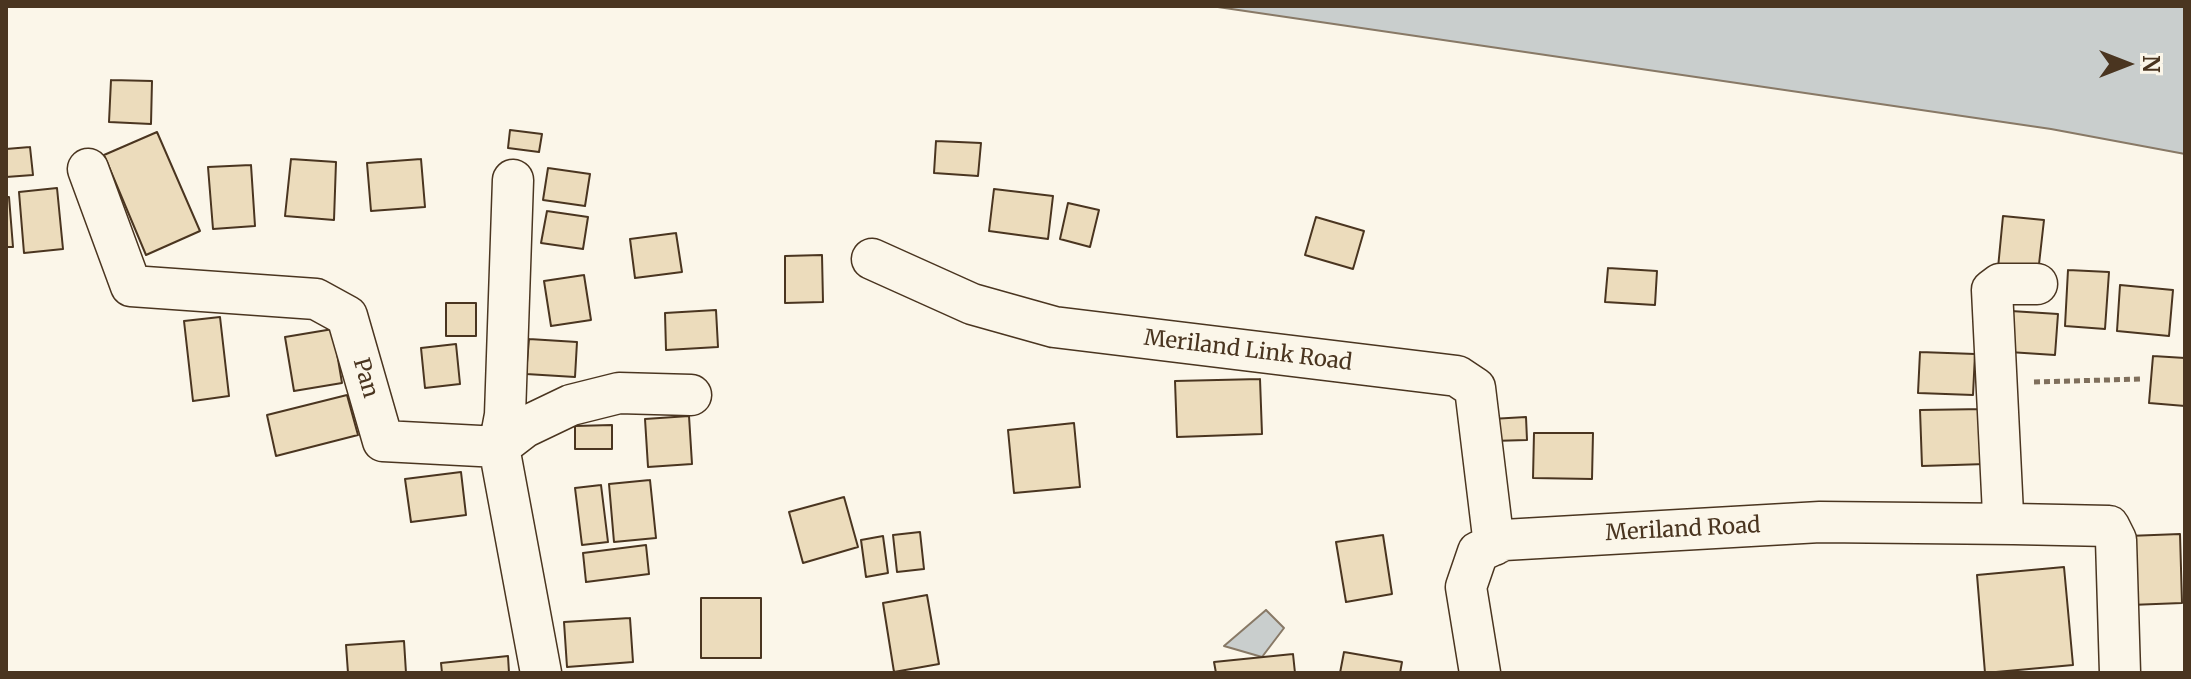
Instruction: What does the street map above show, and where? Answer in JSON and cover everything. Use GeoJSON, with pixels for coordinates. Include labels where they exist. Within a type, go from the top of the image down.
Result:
{"type":"FeatureCollection","features":[{"type":"Feature","properties":{"kind":"street","name":"Pan"},"geometry":{"type":"LineString","coordinates":[[88,169],[131,286],[316,299],[347,316],[383,441],[499,447]]}},
{"type":"Feature","properties":{"kind":"street"},"geometry":{"type":"LineString","coordinates":[[513,180],[505,415],[499,447],[541,673]]}},
{"type":"Feature","properties":{"kind":"street","name":"Meriland Link Road"},"geometry":{"type":"LineString","coordinates":[[872,259],[972,304],[1054,327],[1457,376],[1475,388],[1494,545]]}},
{"type":"Feature","properties":{"kind":"street"},"geometry":{"type":"LineString","coordinates":[[2037,284],[2000,284],[1992,290],[2003,514],[2014,524],[2109,526],[2116,540],[2120,673]]}},
{"type":"Feature","properties":{"kind":"street"},"geometry":{"type":"LineString","coordinates":[[499,447],[525,427],[571,405],[619,393],[691,395]]}},
{"type":"Feature","properties":{"kind":"street","name":"Meriland Road"},"geometry":{"type":"LineString","coordinates":[[1494,545],[1504,540],[1820,522],[2014,524]]}},
{"type":"Feature","properties":{"kind":"street"},"geometry":{"type":"LineString","coordinates":[[1480,673],[1466,587],[1478,552],[1494,545]]}},
{"type":"Feature","properties":{"kind":"path"},"geometry":{"type":"LineString","coordinates":[[1998,385],[2142,379]]}},
{"type":"Feature","properties":{"kind":"shaded area"},"geometry":{"type":"Polygon","coordinates":[[[1211,6],[2185,6],[2185,154],[2051,129],[1211,6]]]}},
{"type":"Feature","properties":{"kind":"shaded area"},"geometry":{"type":"Polygon","coordinates":[[[1266,610],[1284,628],[1262,657],[1224,646],[1266,610]]]}},
{"type":"Feature","properties":{"kind":"building"},"geometry":{"type":"Polygon","coordinates":[[[111,80],[152,81],[151,124],[109,122],[111,80]]]}},
{"type":"Feature","properties":{"kind":"building"},"geometry":{"type":"Polygon","coordinates":[[[510,130],[542,134],[539,152],[508,148],[510,130]]]}},
{"type":"Feature","properties":{"kind":"building"},"geometry":{"type":"Polygon","coordinates":[[[157,132],[200,231],[146,255],[104,155],[157,132]]]}},
{"type":"Feature","properties":{"kind":"building"},"geometry":{"type":"Polygon","coordinates":[[[936,141],[981,143],[978,176],[934,173],[936,141]]]}},
{"type":"Feature","properties":{"kind":"building"},"geometry":{"type":"Polygon","coordinates":[[[30,147],[33,175],[6,177],[6,149],[30,147]]]}},
{"type":"Feature","properties":{"kind":"building"},"geometry":{"type":"Polygon","coordinates":[[[291,159],[336,162],[334,220],[285,216],[291,159]]]}},
{"type":"Feature","properties":{"kind":"building"},"geometry":{"type":"Polygon","coordinates":[[[421,159],[425,207],[371,211],[367,163],[421,159]]]}},
{"type":"Feature","properties":{"kind":"building"},"geometry":{"type":"Polygon","coordinates":[[[251,165],[255,226],[213,229],[208,167],[251,165]]]}},
{"type":"Feature","properties":{"kind":"building"},"geometry":{"type":"Polygon","coordinates":[[[548,168],[590,174],[585,206],[543,200],[548,168]]]}},
{"type":"Feature","properties":{"kind":"building"},"geometry":{"type":"Polygon","coordinates":[[[57,188],[63,249],[24,253],[19,192],[57,188]]]}},
{"type":"Feature","properties":{"kind":"building"},"geometry":{"type":"Polygon","coordinates":[[[994,189],[1053,196],[1048,239],[989,231],[994,189]]]}},
{"type":"Feature","properties":{"kind":"building"},"geometry":{"type":"Polygon","coordinates":[[[6,197],[9,197],[13,247],[6,247],[6,197]]]}},
{"type":"Feature","properties":{"kind":"building"},"geometry":{"type":"Polygon","coordinates":[[[1068,203],[1099,210],[1090,247],[1060,239],[1068,203]]]}},
{"type":"Feature","properties":{"kind":"building"},"geometry":{"type":"Polygon","coordinates":[[[547,211],[588,217],[583,249],[541,243],[547,211]]]}},
{"type":"Feature","properties":{"kind":"building"},"geometry":{"type":"Polygon","coordinates":[[[2003,216],[2044,220],[2038,273],[1998,268],[2003,216]]]}},
{"type":"Feature","properties":{"kind":"building"},"geometry":{"type":"Polygon","coordinates":[[[1316,217],[1364,231],[1353,269],[1305,255],[1316,217]]]}},
{"type":"Feature","properties":{"kind":"building"},"geometry":{"type":"Polygon","coordinates":[[[676,233],[682,272],[635,278],[630,239],[676,233]]]}},
{"type":"Feature","properties":{"kind":"building"},"geometry":{"type":"Polygon","coordinates":[[[822,255],[823,302],[785,303],[785,256],[822,255]]]}},
{"type":"Feature","properties":{"kind":"building"},"geometry":{"type":"Polygon","coordinates":[[[1608,268],[1657,271],[1655,305],[1605,302],[1608,268]]]}},
{"type":"Feature","properties":{"kind":"building"},"geometry":{"type":"Polygon","coordinates":[[[2068,270],[2109,272],[2105,329],[2065,326],[2068,270]]]}},
{"type":"Feature","properties":{"kind":"building"},"geometry":{"type":"Polygon","coordinates":[[[584,275],[591,320],[551,326],[544,281],[584,275]]]}},
{"type":"Feature","properties":{"kind":"building"},"geometry":{"type":"Polygon","coordinates":[[[2120,285],[2173,290],[2169,336],[2117,331],[2120,285]]]}},
{"type":"Feature","properties":{"kind":"building"},"geometry":{"type":"Polygon","coordinates":[[[446,303],[476,303],[476,336],[446,336],[446,303]]]}},
{"type":"Feature","properties":{"kind":"building"},"geometry":{"type":"Polygon","coordinates":[[[716,310],[718,347],[666,350],[665,313],[716,310]]]}},
{"type":"Feature","properties":{"kind":"building"},"geometry":{"type":"Polygon","coordinates":[[[2011,311],[2058,314],[2055,355],[2009,352],[2011,311]]]}},
{"type":"Feature","properties":{"kind":"building"},"geometry":{"type":"Polygon","coordinates":[[[220,317],[229,396],[193,401],[184,321],[220,317]]]}},
{"type":"Feature","properties":{"kind":"building"},"geometry":{"type":"Polygon","coordinates":[[[333,329],[342,383],[294,391],[285,337],[333,329]]]}},
{"type":"Feature","properties":{"kind":"building"},"geometry":{"type":"Polygon","coordinates":[[[529,339],[577,342],[575,377],[526,374],[529,339]]]}},
{"type":"Feature","properties":{"kind":"building"},"geometry":{"type":"Polygon","coordinates":[[[456,344],[460,384],[425,388],[421,348],[456,344]]]}},
{"type":"Feature","properties":{"kind":"building"},"geometry":{"type":"Polygon","coordinates":[[[1920,352],[1975,354],[1973,395],[1918,393],[1920,352]]]}},
{"type":"Feature","properties":{"kind":"building"},"geometry":{"type":"Polygon","coordinates":[[[2153,356],[2185,358],[2185,406],[2149,403],[2153,356]]]}},
{"type":"Feature","properties":{"kind":"building"},"geometry":{"type":"Polygon","coordinates":[[[1260,379],[1262,434],[1177,437],[1175,381],[1260,379]]]}},
{"type":"Feature","properties":{"kind":"building"},"geometry":{"type":"Polygon","coordinates":[[[347,395],[358,435],[276,456],[267,415],[347,395]]]}},
{"type":"Feature","properties":{"kind":"building"},"geometry":{"type":"Polygon","coordinates":[[[1985,409],[1986,464],[1922,466],[1920,410],[1985,409]]]}},
{"type":"Feature","properties":{"kind":"building"},"geometry":{"type":"Polygon","coordinates":[[[689,416],[692,464],[648,467],[645,419],[689,416]]]}},
{"type":"Feature","properties":{"kind":"building"},"geometry":{"type":"Polygon","coordinates":[[[1526,417],[1527,440],[1492,441],[1491,419],[1526,417]]]}},
{"type":"Feature","properties":{"kind":"building"},"geometry":{"type":"Polygon","coordinates":[[[1074,423],[1080,487],[1014,493],[1008,430],[1074,423]]]}},
{"type":"Feature","properties":{"kind":"building"},"geometry":{"type":"Polygon","coordinates":[[[612,425],[612,449],[575,449],[575,426],[612,425]]]}},
{"type":"Feature","properties":{"kind":"building"},"geometry":{"type":"Polygon","coordinates":[[[1534,433],[1593,433],[1592,479],[1533,478],[1534,433]]]}},
{"type":"Feature","properties":{"kind":"building"},"geometry":{"type":"Polygon","coordinates":[[[461,472],[466,515],[411,522],[405,479],[461,472]]]}},
{"type":"Feature","properties":{"kind":"building"},"geometry":{"type":"Polygon","coordinates":[[[650,480],[656,538],[614,542],[609,484],[650,480]]]}},
{"type":"Feature","properties":{"kind":"building"},"geometry":{"type":"Polygon","coordinates":[[[601,485],[608,542],[582,545],[575,488],[601,485]]]}},
{"type":"Feature","properties":{"kind":"building"},"geometry":{"type":"Polygon","coordinates":[[[844,497],[858,547],[803,563],[789,512],[844,497]]]}},
{"type":"Feature","properties":{"kind":"building"},"geometry":{"type":"Polygon","coordinates":[[[920,532],[924,569],[897,572],[893,535],[920,532]]]}},
{"type":"Feature","properties":{"kind":"building"},"geometry":{"type":"Polygon","coordinates":[[[2180,534],[2182,603],[2130,605],[2128,536],[2180,534]]]}},
{"type":"Feature","properties":{"kind":"building"},"geometry":{"type":"Polygon","coordinates":[[[1383,535],[1392,594],[1346,602],[1336,542],[1383,535]]]}},
{"type":"Feature","properties":{"kind":"building"},"geometry":{"type":"Polygon","coordinates":[[[883,536],[888,573],[866,577],[861,540],[883,536]]]}},
{"type":"Feature","properties":{"kind":"building"},"geometry":{"type":"Polygon","coordinates":[[[646,545],[649,574],[586,582],[583,553],[646,545]]]}},
{"type":"Feature","properties":{"kind":"building"},"geometry":{"type":"Polygon","coordinates":[[[2064,567],[2073,665],[1985,673],[1977,575],[2064,567]]]}},
{"type":"Feature","properties":{"kind":"building"},"geometry":{"type":"Polygon","coordinates":[[[927,595],[939,664],[894,672],[883,603],[927,595]]]}},
{"type":"Feature","properties":{"kind":"building"},"geometry":{"type":"Polygon","coordinates":[[[701,598],[761,598],[761,658],[701,658],[701,598]]]}},
{"type":"Feature","properties":{"kind":"building"},"geometry":{"type":"Polygon","coordinates":[[[630,618],[633,662],[567,667],[564,622],[630,618]]]}},
{"type":"Feature","properties":{"kind":"building"},"geometry":{"type":"Polygon","coordinates":[[[404,641],[406,673],[348,673],[346,645],[404,641]]]}},
{"type":"Feature","properties":{"kind":"building"},"geometry":{"type":"Polygon","coordinates":[[[1344,652],[1402,662],[1400,673],[1340,673],[1344,652]]]}},
{"type":"Feature","properties":{"kind":"building"},"geometry":{"type":"Polygon","coordinates":[[[1293,654],[1295,673],[1216,673],[1214,662],[1293,654]]]}},
{"type":"Feature","properties":{"kind":"building"},"geometry":{"type":"Polygon","coordinates":[[[508,656],[509,673],[442,673],[441,663],[508,656]]]}}]}
